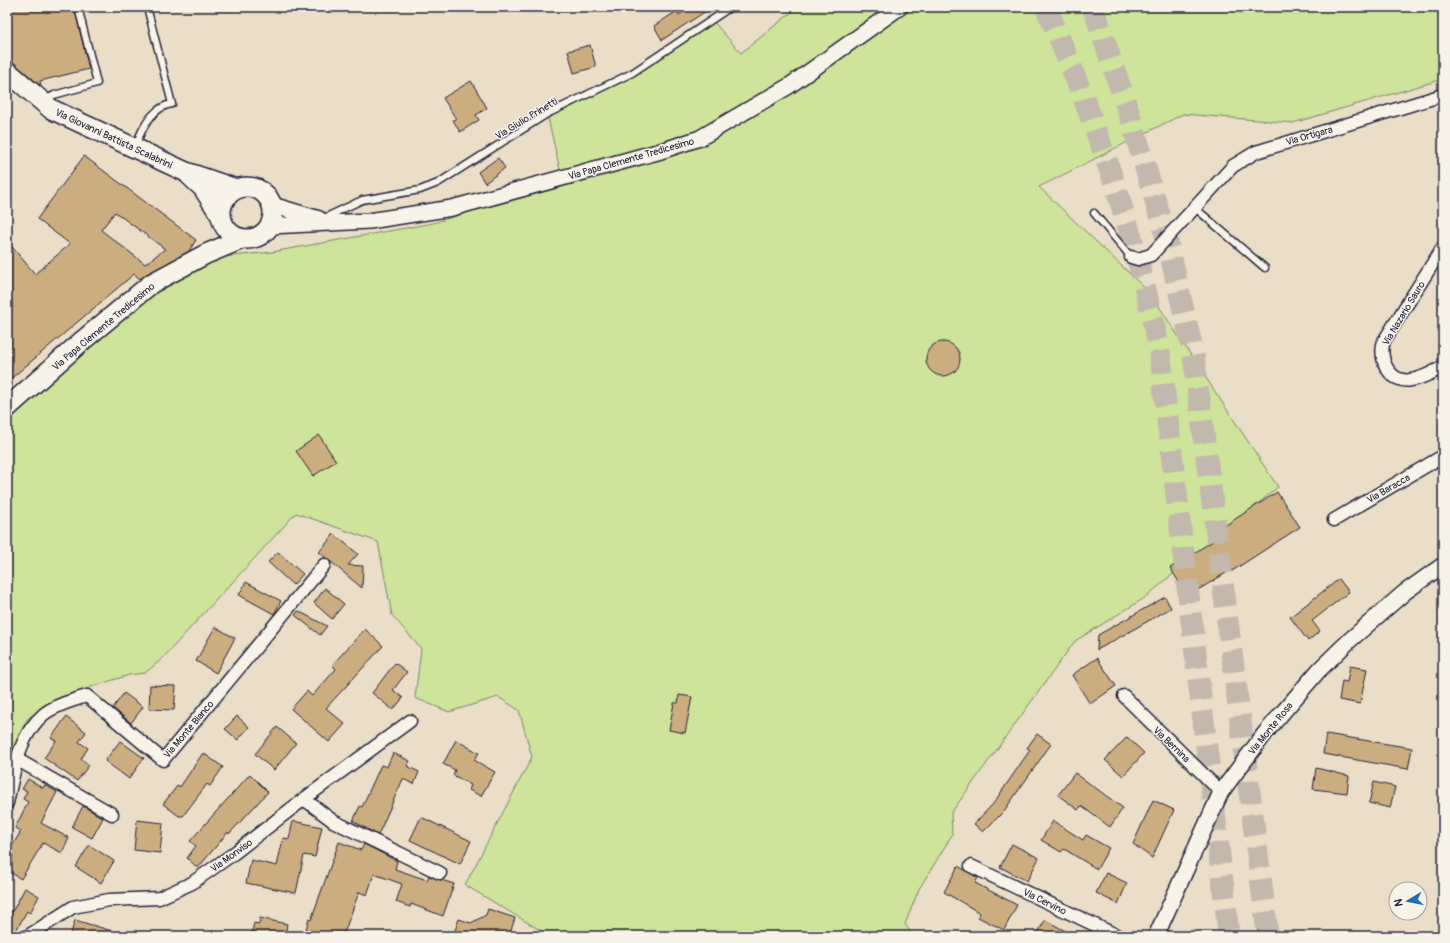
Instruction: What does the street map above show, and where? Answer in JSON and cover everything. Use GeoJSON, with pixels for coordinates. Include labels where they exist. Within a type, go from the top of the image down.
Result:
{"type":"FeatureCollection","features":[{"type":"Feature","properties":{"kind":"main road","name":"Via Giovanni Battista Scalabrini"},"geometry":{"type":"LineString","coordinates":[[7,71],[51,109],[186,172],[236,189]]}},
{"type":"Feature","properties":{"kind":"main road","name":"Via Giovanni Battista Scalabrini"},"geometry":{"type":"LineString","coordinates":[[186,172],[203,188],[222,221]]}},
{"type":"Feature","properties":{"kind":"main road"},"geometry":{"type":"LineString","coordinates":[[245,187],[258,190],[267,196],[272,205],[273,216],[270,226],[264,233],[255,239],[242,239],[231,234],[222,221],[221,208],[225,198],[236,189],[245,187]]}},
{"type":"Feature","properties":{"kind":"main road","name":"Via Papa Clemente Tredicesimo"},"geometry":{"type":"LineString","coordinates":[[206,254],[222,221]]}},
{"type":"Feature","properties":{"kind":"main road","name":"Via Papa Clemente Tredicesimo"},"geometry":{"type":"LineString","coordinates":[[7,408],[82,341],[152,283],[206,254],[242,239]]}},
{"type":"Feature","properties":{"kind":"street","name":"Via Papa Clemente Tredicesimo"},"geometry":{"type":"LineString","coordinates":[[270,226],[324,221],[370,221],[452,208],[661,151],[700,138],[789,86],[900,7]]}},
{"type":"Feature","properties":{"kind":"street","name":"Via Ortigara"},"geometry":{"type":"LineString","coordinates":[[1131,257],[1138,259],[1151,255],[1233,166],[1256,152],[1443,95]]}},
{"type":"Feature","properties":{"kind":"street","name":"Via Papa Clemente Tredicesimo"},"geometry":{"type":"LineString","coordinates":[[272,205],[324,221]]}},
{"type":"Feature","properties":{"kind":"street","name":"Via Nazario Sauro"},"geometry":{"type":"LineString","coordinates":[[1443,247],[1384,341],[1381,354],[1388,370],[1400,379],[1409,381],[1443,367]]}},
{"type":"Feature","properties":{"kind":"street","name":"Via Baracca"},"geometry":{"type":"LineString","coordinates":[[1334,520],[1443,456]]}},
{"type":"Feature","properties":{"kind":"street","name":"Via Monte Bianco"},"geometry":{"type":"LineString","coordinates":[[7,803],[23,739],[44,714],[66,703],[87,696],[163,760],[324,565]]}},
{"type":"Feature","properties":{"kind":"street","name":"Via Monte Rosa"},"geometry":{"type":"LineString","coordinates":[[1156,936],[1221,792],[1266,732],[1319,670],[1350,640],[1405,592],[1443,565]]}},
{"type":"Feature","properties":{"kind":"street","name":"Via Bernina"},"geometry":{"type":"LineString","coordinates":[[1124,696],[1221,792]]}},
{"type":"Feature","properties":{"kind":"street","name":"Via Monviso"},"geometry":{"type":"LineString","coordinates":[[28,936],[73,907],[109,900],[159,898],[192,883],[410,721]]}},
{"type":"Feature","properties":{"kind":"street"},"geometry":{"type":"LineString","coordinates":[[18,760],[112,814]]}},
{"type":"Feature","properties":{"kind":"street"},"geometry":{"type":"LineString","coordinates":[[304,799],[333,821],[440,873]]}},
{"type":"Feature","properties":{"kind":"street","name":"Via Cervino"},"geometry":{"type":"LineString","coordinates":[[971,866],[1118,936]]}},
{"type":"Feature","properties":{"kind":"lane"},"geometry":{"type":"LineString","coordinates":[[42,102],[54,95],[97,83],[78,7]]}},
{"type":"Feature","properties":{"kind":"lane"},"geometry":{"type":"LineString","coordinates":[[135,147],[146,121],[164,105],[172,104],[147,7]]}},
{"type":"Feature","properties":{"kind":"lane","name":"Via Giulio Prinetti"},"geometry":{"type":"LineString","coordinates":[[324,221],[362,200],[420,190],[438,183],[547,114],[632,73],[731,7]]}},
{"type":"Feature","properties":{"kind":"lane"},"geometry":{"type":"LineString","coordinates":[[1194,207],[1265,268]]}},
{"type":"Feature","properties":{"kind":"lane"},"geometry":{"type":"LineString","coordinates":[[1094,213],[1131,257]]}},
{"type":"Feature","properties":{"kind":"green space"},"geometry":{"type":"Polygon","coordinates":[[[798,7],[1440,7],[1443,13],[1443,79],[1293,123],[1183,114],[1039,187],[1150,293],[1278,487],[1143,599],[1075,641],[951,813],[952,835],[919,889],[905,924],[913,936],[550,936],[465,885],[532,757],[519,710],[498,697],[449,712],[415,698],[421,649],[392,615],[378,542],[296,513],[162,659],[145,673],[129,675],[94,686],[55,701],[27,719],[7,764],[7,411],[159,286],[212,258],[272,252],[433,223],[563,183],[547,114],[632,73],[712,20],[741,53],[798,7]]]}},
{"type":"Feature","properties":{"kind":"building"},"geometry":{"type":"Polygon","coordinates":[[[7,7],[74,7],[89,69],[40,81],[41,86],[14,63],[7,60],[7,7]]]}},
{"type":"Feature","properties":{"kind":"building"},"geometry":{"type":"Polygon","coordinates":[[[691,7],[712,7],[662,40],[654,26],[677,11],[679,15],[691,7]]]}},
{"type":"Feature","properties":{"kind":"building"},"geometry":{"type":"Polygon","coordinates":[[[590,45],[596,67],[574,73],[568,51],[590,45]]]}},
{"type":"Feature","properties":{"kind":"building"},"geometry":{"type":"Polygon","coordinates":[[[471,81],[487,108],[476,115],[479,120],[460,132],[453,120],[456,119],[443,98],[471,81]]]}},
{"type":"Feature","properties":{"kind":"building"},"geometry":{"type":"Polygon","coordinates":[[[84,156],[196,240],[189,251],[140,279],[134,274],[7,382],[7,241],[35,274],[70,244],[37,219],[84,156]],[[115,212],[101,230],[145,264],[165,249],[115,212]]]}},
{"type":"Feature","properties":{"kind":"building"},"geometry":{"type":"Polygon","coordinates":[[[498,158],[505,168],[485,183],[478,172],[498,158]]]}},
{"type":"Feature","properties":{"kind":"building"},"geometry":{"type":"Polygon","coordinates":[[[940,342],[946,342],[950,343],[957,349],[960,359],[959,366],[953,373],[946,376],[940,376],[936,375],[929,369],[926,362],[926,356],[927,352],[933,345],[940,342]]]}},
{"type":"Feature","properties":{"kind":"building"},"geometry":{"type":"Polygon","coordinates":[[[319,435],[336,461],[313,476],[296,451],[319,435]]]}},
{"type":"Feature","properties":{"kind":"building"},"geometry":{"type":"Polygon","coordinates":[[[1277,492],[1300,527],[1232,571],[1231,570],[1188,596],[1170,568],[1213,541],[1209,536],[1277,492]]]}},
{"type":"Feature","properties":{"kind":"building"},"geometry":{"type":"Polygon","coordinates":[[[334,534],[358,554],[348,565],[363,566],[362,588],[319,552],[334,534]]]}},
{"type":"Feature","properties":{"kind":"building"},"geometry":{"type":"Polygon","coordinates":[[[278,552],[303,574],[293,585],[268,562],[278,552]]]}},
{"type":"Feature","properties":{"kind":"building"},"geometry":{"type":"Polygon","coordinates":[[[1339,579],[1349,592],[1312,621],[1320,631],[1308,641],[1290,617],[1339,579]]]}},
{"type":"Feature","properties":{"kind":"building"},"geometry":{"type":"Polygon","coordinates":[[[246,582],[281,601],[274,614],[239,595],[246,582]]]}},
{"type":"Feature","properties":{"kind":"building"},"geometry":{"type":"Polygon","coordinates":[[[325,588],[344,604],[332,619],[314,603],[325,588]]]}},
{"type":"Feature","properties":{"kind":"building"},"geometry":{"type":"Polygon","coordinates":[[[1165,597],[1171,608],[1097,650],[1098,635],[1165,597]]]}},
{"type":"Feature","properties":{"kind":"building"},"geometry":{"type":"Polygon","coordinates":[[[298,611],[327,626],[320,635],[295,615],[298,611]]]}},
{"type":"Feature","properties":{"kind":"building"},"geometry":{"type":"Polygon","coordinates":[[[215,627],[235,638],[216,673],[196,661],[215,627]]]}},
{"type":"Feature","properties":{"kind":"building"},"geometry":{"type":"Polygon","coordinates":[[[365,629],[383,646],[326,708],[345,724],[329,742],[291,709],[307,691],[312,696],[336,669],[332,665],[365,629]]]}},
{"type":"Feature","properties":{"kind":"building"},"geometry":{"type":"Polygon","coordinates":[[[1097,658],[1116,686],[1090,704],[1072,675],[1097,658]]]}},
{"type":"Feature","properties":{"kind":"building"},"geometry":{"type":"Polygon","coordinates":[[[395,663],[407,672],[393,690],[403,698],[393,710],[372,693],[395,663]]]}},
{"type":"Feature","properties":{"kind":"building"},"geometry":{"type":"Polygon","coordinates":[[[1350,666],[1367,669],[1360,704],[1339,700],[1342,681],[1347,682],[1350,666]]]}},
{"type":"Feature","properties":{"kind":"building"},"geometry":{"type":"Polygon","coordinates":[[[150,685],[176,686],[174,710],[149,709],[150,685]]]}},
{"type":"Feature","properties":{"kind":"building"},"geometry":{"type":"Polygon","coordinates":[[[124,693],[143,707],[131,723],[113,708],[124,693]]]}},
{"type":"Feature","properties":{"kind":"building"},"geometry":{"type":"Polygon","coordinates":[[[679,695],[692,697],[685,733],[669,730],[674,703],[678,703],[679,695]]]}},
{"type":"Feature","properties":{"kind":"building"},"geometry":{"type":"Polygon","coordinates":[[[237,716],[249,727],[238,740],[225,729],[237,716]]]}},
{"type":"Feature","properties":{"kind":"building"},"geometry":{"type":"Polygon","coordinates":[[[66,717],[86,732],[79,742],[88,748],[81,759],[89,765],[77,781],[44,758],[56,741],[51,738],[66,717]]]}},
{"type":"Feature","properties":{"kind":"building"},"geometry":{"type":"Polygon","coordinates":[[[277,727],[296,743],[274,770],[255,754],[277,727]]]}},
{"type":"Feature","properties":{"kind":"building"},"geometry":{"type":"Polygon","coordinates":[[[1037,734],[1051,744],[1004,811],[983,832],[974,824],[993,804],[1030,750],[1027,748],[1037,734]]]}},
{"type":"Feature","properties":{"kind":"building"},"geometry":{"type":"Polygon","coordinates":[[[1326,734],[1412,748],[1408,769],[1323,754],[1326,734]]]}},
{"type":"Feature","properties":{"kind":"building"},"geometry":{"type":"Polygon","coordinates":[[[1127,737],[1144,753],[1123,776],[1105,760],[1127,737]]]}},
{"type":"Feature","properties":{"kind":"building"},"geometry":{"type":"Polygon","coordinates":[[[456,740],[479,753],[474,760],[495,772],[481,796],[469,790],[471,785],[453,775],[455,770],[443,764],[456,740]]]}},
{"type":"Feature","properties":{"kind":"building"},"geometry":{"type":"Polygon","coordinates":[[[120,741],[144,758],[129,779],[105,761],[120,741]]]}},
{"type":"Feature","properties":{"kind":"building"},"geometry":{"type":"Polygon","coordinates":[[[203,753],[223,767],[210,786],[207,784],[183,816],[179,816],[163,804],[178,785],[180,787],[203,753]]]}},
{"type":"Feature","properties":{"kind":"building"},"geometry":{"type":"Polygon","coordinates":[[[393,753],[410,761],[407,766],[419,772],[414,784],[403,779],[378,835],[353,821],[360,806],[362,807],[381,765],[387,767],[393,753]]]}},
{"type":"Feature","properties":{"kind":"building"},"geometry":{"type":"Polygon","coordinates":[[[1316,768],[1349,776],[1347,793],[1313,789],[1316,768]]]}},
{"type":"Feature","properties":{"kind":"building"},"geometry":{"type":"Polygon","coordinates":[[[1075,773],[1123,808],[1110,827],[1081,806],[1078,810],[1058,795],[1075,773]]]}},
{"type":"Feature","properties":{"kind":"building"},"geometry":{"type":"Polygon","coordinates":[[[250,774],[268,792],[229,834],[228,832],[198,868],[187,858],[196,846],[190,841],[250,774]]]}},
{"type":"Feature","properties":{"kind":"building"},"geometry":{"type":"Polygon","coordinates":[[[28,779],[43,788],[45,785],[57,792],[41,823],[69,838],[62,853],[43,843],[21,879],[7,870],[7,855],[21,831],[15,828],[28,802],[23,799],[27,791],[22,789],[28,779]]]}},
{"type":"Feature","properties":{"kind":"building"},"geometry":{"type":"Polygon","coordinates":[[[1374,782],[1395,787],[1390,808],[1369,803],[1374,782]]]}},
{"type":"Feature","properties":{"kind":"building"},"geometry":{"type":"Polygon","coordinates":[[[1153,800],[1174,810],[1152,858],[1133,844],[1153,800]]]}},
{"type":"Feature","properties":{"kind":"building"},"geometry":{"type":"Polygon","coordinates":[[[83,806],[103,818],[92,838],[72,827],[83,806]]]}},
{"type":"Feature","properties":{"kind":"building"},"geometry":{"type":"Polygon","coordinates":[[[421,817],[471,841],[460,864],[410,840],[421,817]]]}},
{"type":"Feature","properties":{"kind":"building"},"geometry":{"type":"Polygon","coordinates":[[[137,820],[163,823],[160,853],[134,850],[137,820]]]}},
{"type":"Feature","properties":{"kind":"building"},"geometry":{"type":"Polygon","coordinates":[[[293,821],[322,827],[315,857],[304,855],[296,893],[246,883],[251,860],[277,866],[283,838],[289,839],[293,821]]]}},
{"type":"Feature","properties":{"kind":"building"},"geometry":{"type":"Polygon","coordinates":[[[1053,821],[1083,840],[1086,835],[1109,848],[1097,869],[1064,849],[1061,852],[1041,840],[1053,821]]]}},
{"type":"Feature","properties":{"kind":"building"},"geometry":{"type":"Polygon","coordinates":[[[339,842],[361,850],[364,844],[397,861],[395,869],[427,880],[429,876],[454,884],[443,916],[411,904],[410,907],[396,902],[402,884],[374,874],[367,895],[359,892],[343,936],[304,936],[309,919],[311,920],[339,842]]]}},
{"type":"Feature","properties":{"kind":"building"},"geometry":{"type":"Polygon","coordinates":[[[1012,844],[1039,858],[1027,881],[1000,867],[1012,844]]]}},
{"type":"Feature","properties":{"kind":"building"},"geometry":{"type":"Polygon","coordinates":[[[89,845],[114,861],[101,883],[76,867],[89,845]]]}},
{"type":"Feature","properties":{"kind":"building"},"geometry":{"type":"Polygon","coordinates":[[[958,866],[978,878],[975,883],[1017,905],[1004,930],[978,917],[980,913],[944,892],[958,866]]]}},
{"type":"Feature","properties":{"kind":"building"},"geometry":{"type":"Polygon","coordinates":[[[1106,873],[1127,883],[1118,904],[1096,893],[1106,873]]]}},
{"type":"Feature","properties":{"kind":"building"},"geometry":{"type":"Polygon","coordinates":[[[25,888],[39,896],[30,913],[27,911],[13,936],[7,936],[7,909],[12,912],[25,888]]]}},
{"type":"Feature","properties":{"kind":"building"},"geometry":{"type":"Polygon","coordinates":[[[488,909],[515,918],[509,936],[453,936],[459,919],[471,923],[486,915],[488,909]]]}},
{"type":"Feature","properties":{"kind":"building"},"geometry":{"type":"Polygon","coordinates":[[[260,918],[287,924],[285,936],[251,936],[254,923],[259,924],[260,918]]]}},
{"type":"Feature","properties":{"kind":"building"},"geometry":{"type":"Polygon","coordinates":[[[75,920],[119,933],[119,936],[70,936],[75,920]]]}},
{"type":"Feature","properties":{"kind":"building"},"geometry":{"type":"Polygon","coordinates":[[[1045,920],[1075,936],[1036,936],[1045,920]]]}},
{"type":"Feature","properties":{"kind":"tunnel"},"geometry":{"type":"LineString","coordinates":[[1046,7],[1085,101],[1119,196],[1141,272],[1159,347],[1229,936]]}},
{"type":"Feature","properties":{"kind":"tunnel"},"geometry":{"type":"LineString","coordinates":[[1093,7],[1131,119],[1167,240],[1193,351],[1268,936]]}}]}
